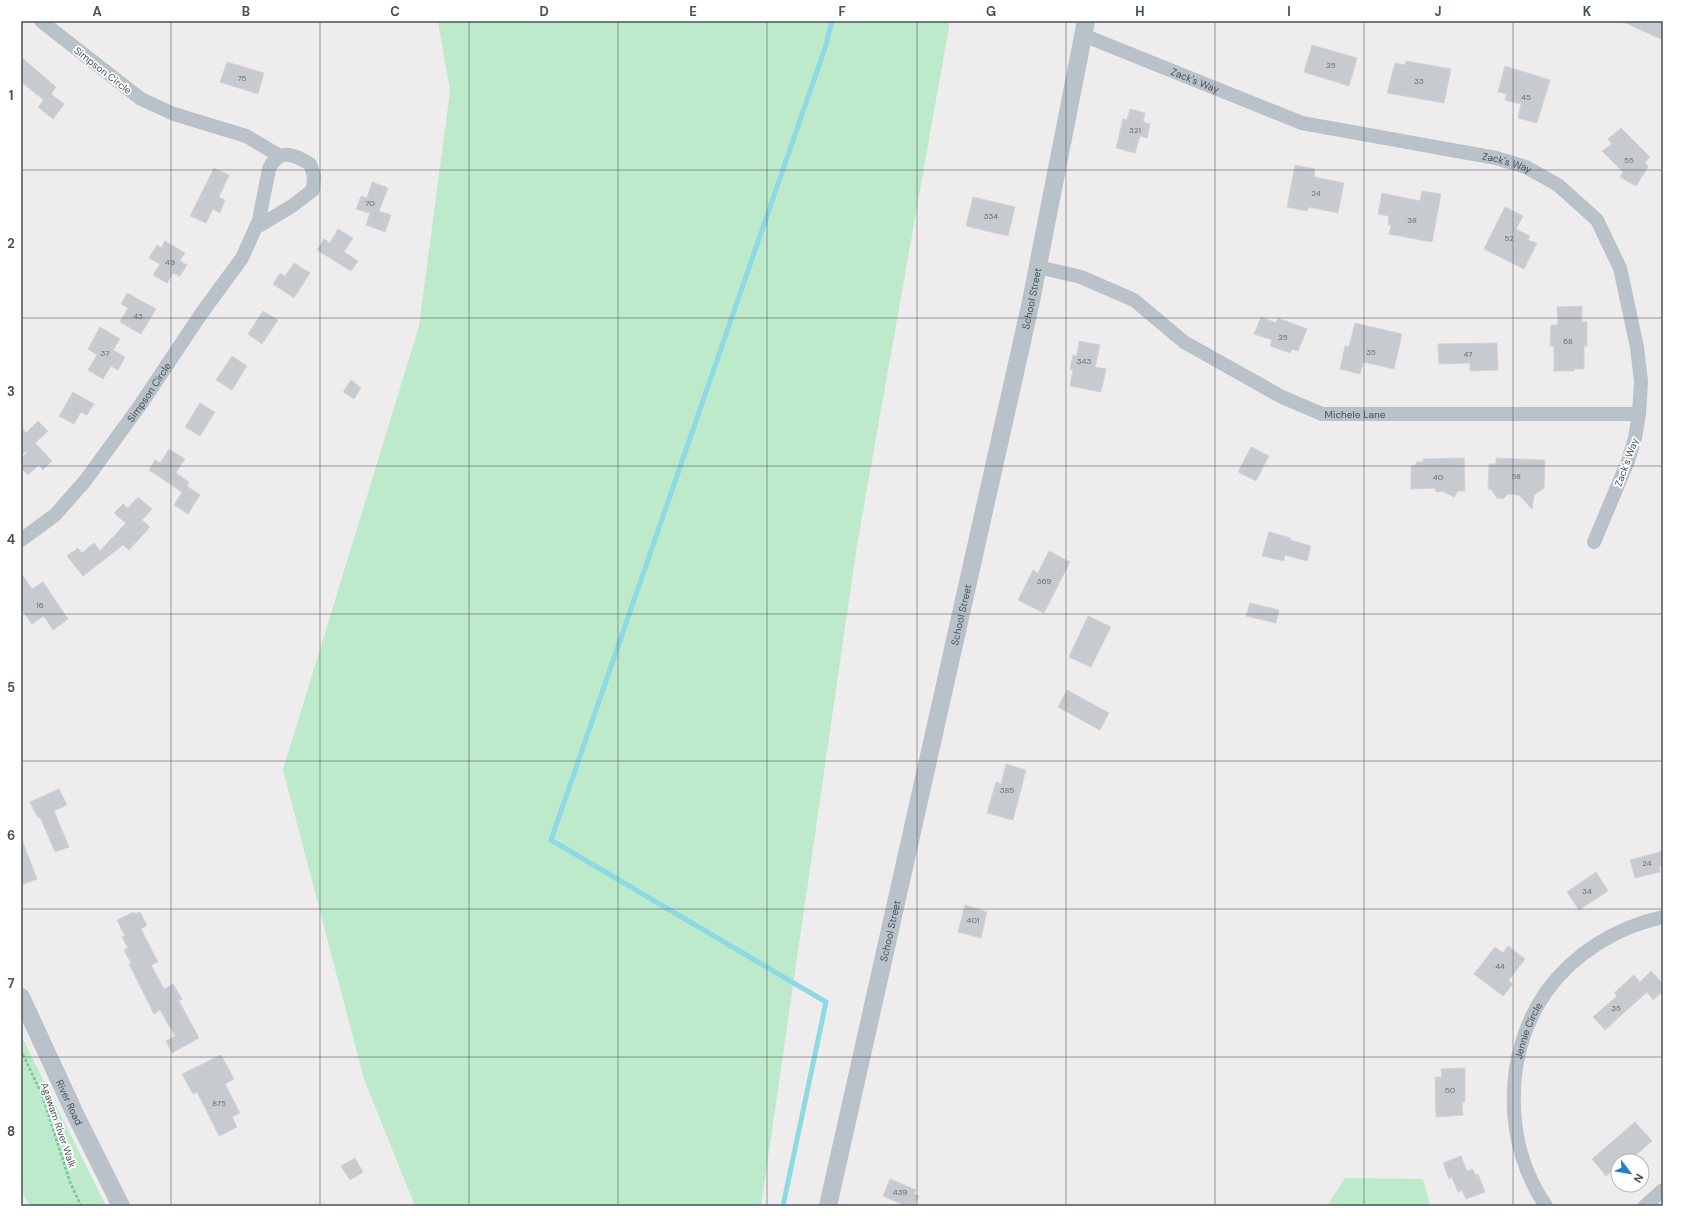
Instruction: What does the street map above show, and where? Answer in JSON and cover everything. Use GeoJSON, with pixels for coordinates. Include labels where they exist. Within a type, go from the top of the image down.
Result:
{"type":"FeatureCollection","features":[{"type":"Feature","properties":{"kind":"street","name":"Simpson Circle"},"geometry":{"type":"LineString","coordinates":[[41,21],[141,99],[174,114],[246,136],[280,156]]}},
{"type":"Feature","properties":{"kind":"street","name":"School Street"},"geometry":{"type":"LineString","coordinates":[[828,1206],[1038,268],[1084,28]]}},
{"type":"Feature","properties":{"kind":"street","name":"Zack's Way"},"geometry":{"type":"LineString","coordinates":[[1084,28],[1302,123],[1496,158],[1526,167],[1558,185],[1597,220],[1620,268],[1637,347],[1641,381],[1639,414],[1635,438],[1628,461],[1594,542]]}},
{"type":"Feature","properties":{"kind":"street","name":"Simpson Circle"},"geometry":{"type":"LineString","coordinates":[[21,540],[55,515],[86,481],[141,404],[201,314],[242,258],[257,227],[263,204],[269,169],[272,163],[280,156],[285,154],[298,157],[310,164],[314,176],[312,190],[292,206],[257,227]]}},
{"type":"Feature","properties":{"kind":"street","name":"Michele Lane"},"geometry":{"type":"LineString","coordinates":[[1038,268],[1081,277],[1134,300],[1184,342],[1282,397],[1322,414],[1639,414]]}},
{"type":"Feature","properties":{"kind":"street","name":"Jennie Circle"},"geometry":{"type":"LineString","coordinates":[[1546,1206],[1533,1185],[1524,1164],[1514,1122],[1516,1070],[1529,1025],[1546,993],[1570,965],[1613,934],[1643,921],[1663,917]]}},
{"type":"Feature","properties":{"kind":"street","name":"River Road"},"geometry":{"type":"LineString","coordinates":[[21,997],[76,1116],[122,1206]]}},
{"type":"Feature","properties":{"kind":"street"},"geometry":{"type":"LineString","coordinates":[[1645,1206],[1663,1190]]}},
{"type":"Feature","properties":{"kind":"path","name":"Agawam River Walk"},"geometry":{"type":"LineString","coordinates":[[21,1050],[42,1095],[70,1182],[81,1206]]}},
{"type":"Feature","properties":{"kind":"green space"},"geometry":{"type":"Polygon","coordinates":[[[438,21],[950,21],[857,545],[761,1206],[415,1206],[364,1079],[283,770],[419,326],[450,91],[438,21]]]}},
{"type":"Feature","properties":{"kind":"green space"},"geometry":{"type":"Polygon","coordinates":[[[21,1035],[106,1206],[30,1206],[21,1190],[21,1035]]]}},
{"type":"Feature","properties":{"kind":"green space"},"geometry":{"type":"Polygon","coordinates":[[[1345,1178],[1423,1179],[1430,1206],[1327,1206],[1345,1178]]]}},
{"type":"Feature","properties":{"kind":"building"},"geometry":{"type":"Polygon","coordinates":[[[1621,21],[1663,21],[1663,40],[1621,21]]]}},
{"type":"Feature","properties":{"kind":"building"},"geometry":{"type":"Polygon","coordinates":[[[1312,45],[1357,58],[1349,86],[1304,72],[1312,45]]]}},
{"type":"Feature","properties":{"kind":"building"},"geometry":{"type":"Polygon","coordinates":[[[21,57],[56,87],[51,94],[64,104],[53,119],[38,107],[44,100],[21,82],[21,57]]]}},
{"type":"Feature","properties":{"kind":"building"},"geometry":{"type":"Polygon","coordinates":[[[1406,61],[1451,69],[1444,103],[1387,93],[1395,63],[1405,65],[1406,61]]]}},
{"type":"Feature","properties":{"kind":"building"},"geometry":{"type":"Polygon","coordinates":[[[227,62],[264,73],[258,94],[220,82],[227,62]]]}},
{"type":"Feature","properties":{"kind":"building"},"geometry":{"type":"Polygon","coordinates":[[[1505,66],[1550,80],[1537,123],[1518,118],[1521,104],[1505,100],[1507,94],[1498,92],[1505,66]]]}},
{"type":"Feature","properties":{"kind":"building"},"geometry":{"type":"Polygon","coordinates":[[[1130,109],[1145,113],[1143,122],[1150,124],[1147,138],[1140,136],[1135,153],[1116,148],[1123,119],[1127,120],[1130,109]]]}},
{"type":"Feature","properties":{"kind":"building"},"geometry":{"type":"Polygon","coordinates":[[[1621,128],[1650,157],[1645,162],[1648,167],[1636,186],[1620,177],[1623,172],[1602,151],[1612,144],[1608,139],[1621,128]]]}},
{"type":"Feature","properties":{"kind":"building"},"geometry":{"type":"Polygon","coordinates":[[[1295,165],[1315,169],[1314,177],[1344,183],[1338,213],[1309,207],[1307,211],[1287,207],[1295,165]]]}},
{"type":"Feature","properties":{"kind":"building"},"geometry":{"type":"Polygon","coordinates":[[[214,168],[229,175],[219,197],[225,200],[220,213],[213,209],[206,223],[190,216],[214,168]]]}},
{"type":"Feature","properties":{"kind":"building"},"geometry":{"type":"Polygon","coordinates":[[[372,182],[388,188],[379,211],[391,215],[385,232],[366,225],[370,213],[356,209],[361,196],[367,198],[372,182]]]}},
{"type":"Feature","properties":{"kind":"building"},"geometry":{"type":"Polygon","coordinates":[[[1422,191],[1441,194],[1432,242],[1389,234],[1391,225],[1388,225],[1389,216],[1378,214],[1382,193],[1420,201],[1422,191]]]}},
{"type":"Feature","properties":{"kind":"building"},"geometry":{"type":"Polygon","coordinates":[[[973,197],[1015,207],[1008,236],[966,226],[973,197]]]}},
{"type":"Feature","properties":{"kind":"building"},"geometry":{"type":"Polygon","coordinates":[[[1505,207],[1523,216],[1516,229],[1530,236],[1528,240],[1537,243],[1524,269],[1484,249],[1505,207]]]}},
{"type":"Feature","properties":{"kind":"building"},"geometry":{"type":"Polygon","coordinates":[[[338,229],[353,238],[344,252],[358,261],[351,271],[317,250],[324,239],[330,243],[338,229]]]}},
{"type":"Feature","properties":{"kind":"building"},"geometry":{"type":"Polygon","coordinates":[[[165,241],[185,253],[180,261],[187,265],[180,276],[173,273],[167,283],[153,275],[160,264],[149,258],[157,245],[161,248],[165,241]]]}},
{"type":"Feature","properties":{"kind":"building"},"geometry":{"type":"Polygon","coordinates":[[[294,263],[310,273],[294,298],[273,284],[280,273],[285,276],[294,263]]]}},
{"type":"Feature","properties":{"kind":"building"},"geometry":{"type":"Polygon","coordinates":[[[127,293],[156,309],[141,334],[120,322],[128,308],[121,304],[127,293]]]}},
{"type":"Feature","properties":{"kind":"building"},"geometry":{"type":"Polygon","coordinates":[[[1582,306],[1582,322],[1587,322],[1587,346],[1584,346],[1584,369],[1574,369],[1574,371],[1554,371],[1554,346],[1550,346],[1551,325],[1558,325],[1557,307],[1582,306]]]}},
{"type":"Feature","properties":{"kind":"building"},"geometry":{"type":"Polygon","coordinates":[[[263,311],[278,320],[262,344],[248,334],[263,311]]]}},
{"type":"Feature","properties":{"kind":"building"},"geometry":{"type":"Polygon","coordinates":[[[1261,317],[1276,323],[1278,318],[1307,329],[1298,351],[1292,349],[1290,353],[1270,346],[1272,340],[1254,334],[1261,317]]]}},
{"type":"Feature","properties":{"kind":"building"},"geometry":{"type":"Polygon","coordinates":[[[1355,323],[1402,334],[1394,369],[1363,362],[1360,374],[1340,369],[1345,346],[1349,347],[1355,323]]]}},
{"type":"Feature","properties":{"kind":"building"},"geometry":{"type":"Polygon","coordinates":[[[100,327],[120,339],[113,350],[125,357],[118,370],[111,366],[103,379],[88,370],[97,355],[88,349],[100,327]]]}},
{"type":"Feature","properties":{"kind":"building"},"geometry":{"type":"Polygon","coordinates":[[[1079,341],[1100,345],[1095,367],[1106,369],[1101,392],[1070,386],[1073,370],[1070,369],[1073,355],[1077,356],[1079,341]]]}},
{"type":"Feature","properties":{"kind":"building"},"geometry":{"type":"Polygon","coordinates":[[[1497,343],[1498,370],[1470,371],[1470,363],[1439,364],[1438,344],[1497,343]]]}},
{"type":"Feature","properties":{"kind":"building"},"geometry":{"type":"Polygon","coordinates":[[[232,356],[247,366],[232,390],[216,380],[232,356]]]}},
{"type":"Feature","properties":{"kind":"building"},"geometry":{"type":"Polygon","coordinates":[[[351,380],[361,388],[354,399],[343,392],[351,380]]]}},
{"type":"Feature","properties":{"kind":"building"},"geometry":{"type":"Polygon","coordinates":[[[73,392],[94,404],[87,415],[81,412],[74,424],[59,416],[73,392]]]}},
{"type":"Feature","properties":{"kind":"building"},"geometry":{"type":"Polygon","coordinates":[[[200,403],[215,412],[200,436],[185,427],[200,403]]]}},
{"type":"Feature","properties":{"kind":"building"},"geometry":{"type":"Polygon","coordinates":[[[38,421],[48,431],[35,443],[52,461],[43,470],[39,465],[28,475],[21,468],[21,458],[27,453],[26,451],[21,456],[21,427],[26,433],[38,421]]]}},
{"type":"Feature","properties":{"kind":"building"},"geometry":{"type":"Polygon","coordinates":[[[1251,447],[1269,456],[1256,481],[1238,472],[1251,447]]]}},
{"type":"Feature","properties":{"kind":"building"},"geometry":{"type":"Polygon","coordinates":[[[169,449],[185,459],[176,473],[189,482],[187,486],[200,495],[188,514],[174,505],[182,492],[149,470],[155,460],[160,463],[169,449]]]}},
{"type":"Feature","properties":{"kind":"building"},"geometry":{"type":"Polygon","coordinates":[[[1464,458],[1465,491],[1458,491],[1454,497],[1442,491],[1436,492],[1435,488],[1411,489],[1411,466],[1416,465],[1416,462],[1423,462],[1423,459],[1464,458]]]}},
{"type":"Feature","properties":{"kind":"building"},"geometry":{"type":"Polygon","coordinates":[[[1496,458],[1545,460],[1544,488],[1534,495],[1532,509],[1519,495],[1508,494],[1503,499],[1497,498],[1491,489],[1488,489],[1489,464],[1496,464],[1496,458]]]}},
{"type":"Feature","properties":{"kind":"building"},"geometry":{"type":"Polygon","coordinates":[[[138,497],[152,509],[142,520],[150,527],[129,550],[123,545],[83,576],[67,556],[78,548],[82,553],[94,543],[100,551],[126,523],[114,513],[123,504],[128,508],[138,497]]]}},
{"type":"Feature","properties":{"kind":"building"},"geometry":{"type":"Polygon","coordinates":[[[1269,532],[1291,538],[1290,540],[1311,546],[1307,561],[1285,555],[1284,561],[1262,556],[1269,532]]]}},
{"type":"Feature","properties":{"kind":"building"},"geometry":{"type":"Polygon","coordinates":[[[1049,551],[1070,562],[1044,613],[1018,600],[1033,570],[1038,573],[1049,551]]]}},
{"type":"Feature","properties":{"kind":"building"},"geometry":{"type":"Polygon","coordinates":[[[21,573],[32,589],[43,582],[68,619],[53,630],[44,616],[32,624],[21,609],[21,573]]]}},
{"type":"Feature","properties":{"kind":"building"},"geometry":{"type":"Polygon","coordinates":[[[1250,603],[1279,610],[1276,623],[1246,616],[1250,603]]]}},
{"type":"Feature","properties":{"kind":"building"},"geometry":{"type":"Polygon","coordinates":[[[1088,616],[1111,627],[1091,667],[1069,657],[1088,616]]]}},
{"type":"Feature","properties":{"kind":"building"},"geometry":{"type":"Polygon","coordinates":[[[1067,690],[1109,713],[1100,730],[1058,707],[1067,690]]]}},
{"type":"Feature","properties":{"kind":"building"},"geometry":{"type":"Polygon","coordinates":[[[1006,764],[1026,770],[1013,820],[987,813],[996,782],[1001,784],[1006,764]]]}},
{"type":"Feature","properties":{"kind":"building"},"geometry":{"type":"Polygon","coordinates":[[[59,789],[67,805],[54,811],[69,847],[55,852],[40,817],[38,818],[30,802],[59,789]]]}},
{"type":"Feature","properties":{"kind":"building"},"geometry":{"type":"Polygon","coordinates":[[[22,840],[37,879],[21,885],[21,841],[22,840]]]}},
{"type":"Feature","properties":{"kind":"building"},"geometry":{"type":"Polygon","coordinates":[[[1663,851],[1663,866],[1659,867],[1660,872],[1635,878],[1630,860],[1663,851]]]}},
{"type":"Feature","properties":{"kind":"building"},"geometry":{"type":"Polygon","coordinates":[[[1596,872],[1608,891],[1579,910],[1567,892],[1596,872]]]}},
{"type":"Feature","properties":{"kind":"building"},"geometry":{"type":"Polygon","coordinates":[[[965,905],[987,912],[981,938],[958,932],[965,905]]]}},
{"type":"Feature","properties":{"kind":"building"},"geometry":{"type":"Polygon","coordinates":[[[134,912],[135,914],[140,912],[147,925],[141,929],[158,962],[151,965],[164,989],[173,984],[182,999],[179,1001],[199,1038],[172,1053],[166,1041],[175,1036],[160,1010],[154,1014],[129,964],[131,963],[124,950],[128,948],[122,937],[125,936],[117,920],[134,912]]]}},
{"type":"Feature","properties":{"kind":"building"},"geometry":{"type":"Polygon","coordinates":[[[1508,946],[1525,959],[1508,981],[1513,984],[1503,996],[1474,974],[1495,947],[1503,953],[1508,946]]]}},
{"type":"Feature","properties":{"kind":"building"},"geometry":{"type":"Polygon","coordinates":[[[1651,971],[1663,984],[1663,991],[1653,1000],[1647,992],[1605,1030],[1593,1017],[1617,996],[1614,993],[1634,975],[1640,982],[1651,971]]]}},
{"type":"Feature","properties":{"kind":"building"},"geometry":{"type":"Polygon","coordinates":[[[221,1055],[234,1079],[225,1084],[240,1113],[232,1117],[237,1127],[219,1136],[197,1092],[193,1094],[182,1074],[221,1055]]]}},
{"type":"Feature","properties":{"kind":"building"},"geometry":{"type":"Polygon","coordinates":[[[1465,1068],[1465,1102],[1462,1102],[1463,1115],[1436,1117],[1435,1077],[1442,1077],[1441,1069],[1465,1068]]]}},
{"type":"Feature","properties":{"kind":"building"},"geometry":{"type":"Polygon","coordinates":[[[1635,1122],[1652,1141],[1638,1153],[1610,1153],[1610,1173],[1606,1176],[1592,1159],[1635,1122]]]}},
{"type":"Feature","properties":{"kind":"building"},"geometry":{"type":"Polygon","coordinates":[[[1461,1156],[1467,1171],[1473,1169],[1475,1175],[1478,1174],[1485,1192],[1466,1199],[1462,1190],[1458,1192],[1452,1177],[1449,1179],[1443,1163],[1461,1156]]]}},
{"type":"Feature","properties":{"kind":"building"},"geometry":{"type":"Polygon","coordinates":[[[355,1158],[363,1172],[350,1180],[341,1166],[355,1158]]]}},
{"type":"Feature","properties":{"kind":"building"},"geometry":{"type":"Polygon","coordinates":[[[890,1179],[916,1190],[914,1194],[919,1196],[914,1206],[906,1206],[883,1196],[890,1179]]]}},
{"type":"Feature","properties":{"kind":"waterway"},"geometry":{"type":"LineString","coordinates":[[783,1206],[826,1002],[551,840],[825,48],[832,21]]}}]}
